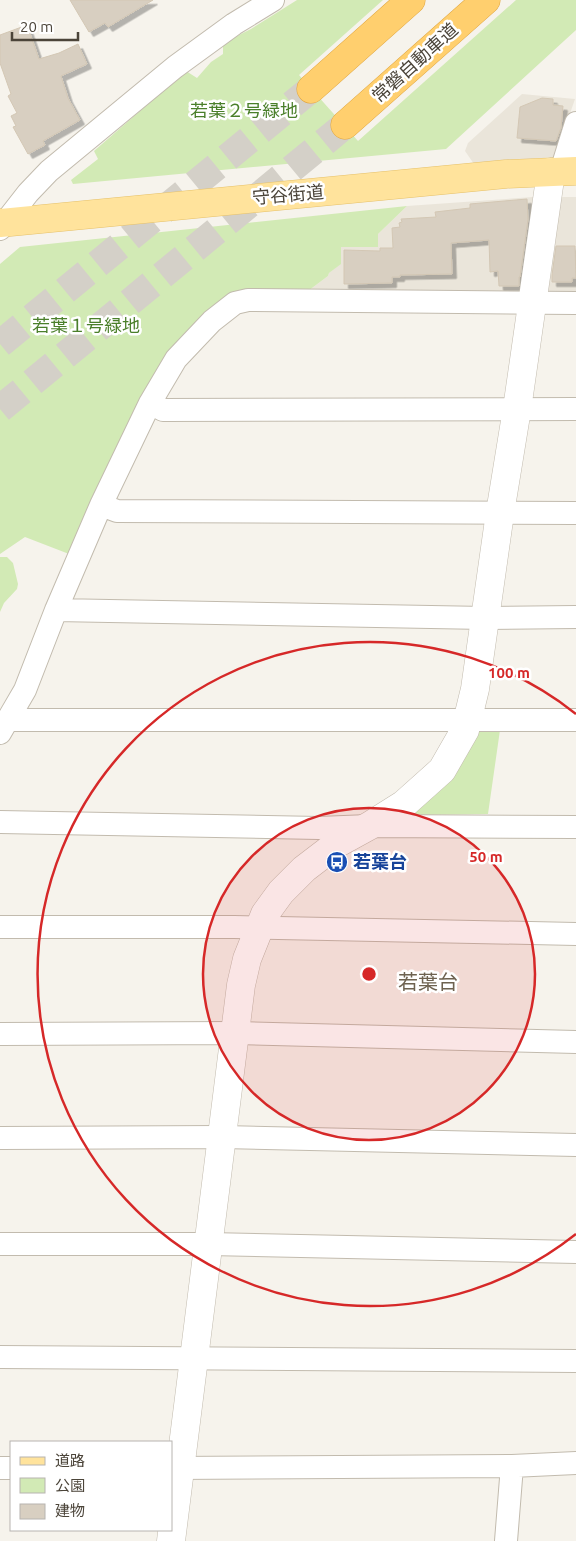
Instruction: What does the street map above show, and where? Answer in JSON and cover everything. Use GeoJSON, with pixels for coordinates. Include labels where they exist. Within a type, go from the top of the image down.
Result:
{"type":"FeatureCollection","features":[{"type":"Feature","properties":{"kind":"highway"},"geometry":{"type":"LineString","coordinates":[[311,89],[411,0]]}},
{"type":"Feature","properties":{"kind":"highway","name":"常磐自動車道"},"geometry":{"type":"LineString","coordinates":[[345,125],[486,0]]}},
{"type":"Feature","properties":{"kind":"main road","name":"守谷街道"},"geometry":{"type":"LineString","coordinates":[[2,225],[506,174],[563,171]]}},
{"type":"Feature","properties":{"kind":"street"},"geometry":{"type":"LineString","coordinates":[[2,225],[49,171],[175,67],[234,24],[274,0]]}},
{"type":"Feature","properties":{"kind":"street"},"geometry":{"type":"LineString","coordinates":[[172,1526],[176,1468],[194,1359],[241,985],[247,959],[265,914],[281,892],[304,869],[338,843],[404,804],[442,770],[465,730],[475,689],[532,303],[576,123]]}},
{"type":"Feature","properties":{"kind":"street"},"geometry":{"type":"LineString","coordinates":[[3,726],[25,690],[56,610],[101,505],[150,404],[176,359],[212,321],[235,303],[248,300],[576,303]]}},
{"type":"Feature","properties":{"kind":"street"},"geometry":{"type":"LineString","coordinates":[[150,404],[163,410],[576,409]]}},
{"type":"Feature","properties":{"kind":"street"},"geometry":{"type":"LineString","coordinates":[[101,505],[117,512],[576,513]]}},
{"type":"Feature","properties":{"kind":"street"},"geometry":{"type":"LineString","coordinates":[[56,610],[485,618],[576,617]]}},
{"type":"Feature","properties":{"kind":"street"},"geometry":{"type":"LineString","coordinates":[[3,726],[468,719],[576,720]]}},
{"type":"Feature","properties":{"kind":"street"},"geometry":{"type":"LineString","coordinates":[[0,822],[319,828],[369,826],[576,827]]}},
{"type":"Feature","properties":{"kind":"street"},"geometry":{"type":"LineString","coordinates":[[0,926],[259,928],[576,934]]}},
{"type":"Feature","properties":{"kind":"street"},"geometry":{"type":"LineString","coordinates":[[0,1034],[235,1033],[576,1042]]}},
{"type":"Feature","properties":{"kind":"street"},"geometry":{"type":"LineString","coordinates":[[0,1138],[222,1137],[576,1145]]}},
{"type":"Feature","properties":{"kind":"street"},"geometry":{"type":"LineString","coordinates":[[0,1244],[209,1244],[576,1252]]}},
{"type":"Feature","properties":{"kind":"street"},"geometry":{"type":"LineString","coordinates":[[0,1357],[576,1361]]}},
{"type":"Feature","properties":{"kind":"street"},"geometry":{"type":"LineString","coordinates":[[176,1468],[512,1466],[576,1463]]}},
{"type":"Feature","properties":{"kind":"street"},"geometry":{"type":"LineString","coordinates":[[506,1541],[512,1466]]}},
{"type":"Feature","properties":{"kind":"shaded area"},"geometry":{"type":"Polygon","coordinates":[[[522,94],[575,99],[555,157],[474,164],[465,151],[468,143],[522,94]]]}},
{"type":"Feature","properties":{"kind":"shaded area"},"geometry":{"type":"Polygon","coordinates":[[[533,197],[521,290],[516,293],[308,291],[340,264],[341,247],[378,234],[407,206],[533,197]]]}},
{"type":"Feature","properties":{"kind":"shaded area"},"geometry":{"type":"Polygon","coordinates":[[[560,197],[576,197],[576,293],[551,293],[547,288],[560,197]]]}},
{"type":"Feature","properties":{"kind":"green space","name":"若葉２号緑地"},"geometry":{"type":"Polygon","coordinates":[[[297,0],[383,0],[299,75],[358,141],[516,0],[576,0],[576,30],[446,149],[73,184],[71,180],[98,159],[94,151],[186,71],[197,78],[211,62],[223,54],[223,43],[251,29],[297,0]]]}},
{"type":"Feature","properties":{"kind":"green space","name":"若葉１号緑地"},"geometry":{"type":"Polygon","coordinates":[[[407,206],[378,234],[378,247],[341,247],[341,264],[308,291],[224,300],[69,554],[25,537],[0,554],[0,264],[20,247],[407,206]]]}},
{"type":"Feature","properties":{"kind":"green space"},"geometry":{"type":"Polygon","coordinates":[[[0,557],[7,557],[13,563],[18,584],[17,589],[4,603],[0,612],[0,557]]]}},
{"type":"Feature","properties":{"kind":"green space"},"geometry":{"type":"Polygon","coordinates":[[[471,729],[500,730],[488,814],[408,815],[471,729]]]}},
{"type":"Feature","properties":{"kind":"building"},"geometry":{"type":"Polygon","coordinates":[[[70,0],[153,0],[108,27],[105,23],[89,32],[70,0]]]}},
{"type":"Feature","properties":{"kind":"building"},"geometry":{"type":"Polygon","coordinates":[[[27,25],[39,59],[59,53],[78,44],[87,64],[61,76],[68,98],[80,120],[43,141],[45,145],[28,154],[13,127],[16,126],[11,116],[17,113],[8,96],[11,94],[0,63],[0,35],[27,25]]]}},
{"type":"Feature","properties":{"kind":"building"},"geometry":{"type":"Polygon","coordinates":[[[542,98],[553,99],[553,105],[563,106],[561,128],[556,141],[517,138],[520,107],[542,98]]]}},
{"type":"Feature","properties":{"kind":"building"},"geometry":{"type":"Polygon","coordinates":[[[527,199],[528,219],[519,286],[499,286],[498,271],[490,272],[489,240],[451,243],[452,274],[400,275],[400,277],[392,277],[392,283],[344,284],[344,250],[380,251],[380,248],[393,248],[392,228],[400,227],[401,219],[436,217],[435,212],[470,208],[470,204],[527,199]]]}},
{"type":"Feature","properties":{"kind":"building"},"geometry":{"type":"Polygon","coordinates":[[[556,246],[575,246],[576,278],[572,278],[572,282],[552,282],[556,246]]]}},
{"type":"Feature","properties":{"kind":"tunnel"},"geometry":{"type":"LineString","coordinates":[[0,344],[311,89]]}},
{"type":"Feature","properties":{"kind":"tunnel"},"geometry":{"type":"LineString","coordinates":[[0,409],[345,125]]}},
{"type":"Feature","properties":{"kind":"place","name":"若葉台"},"geometry":{"type":"Point","coordinates":[337,862]}},
{"type":"Feature","properties":{"kind":"district","name":"若葉台"},"geometry":{"type":"Point","coordinates":[428,982]}}]}
